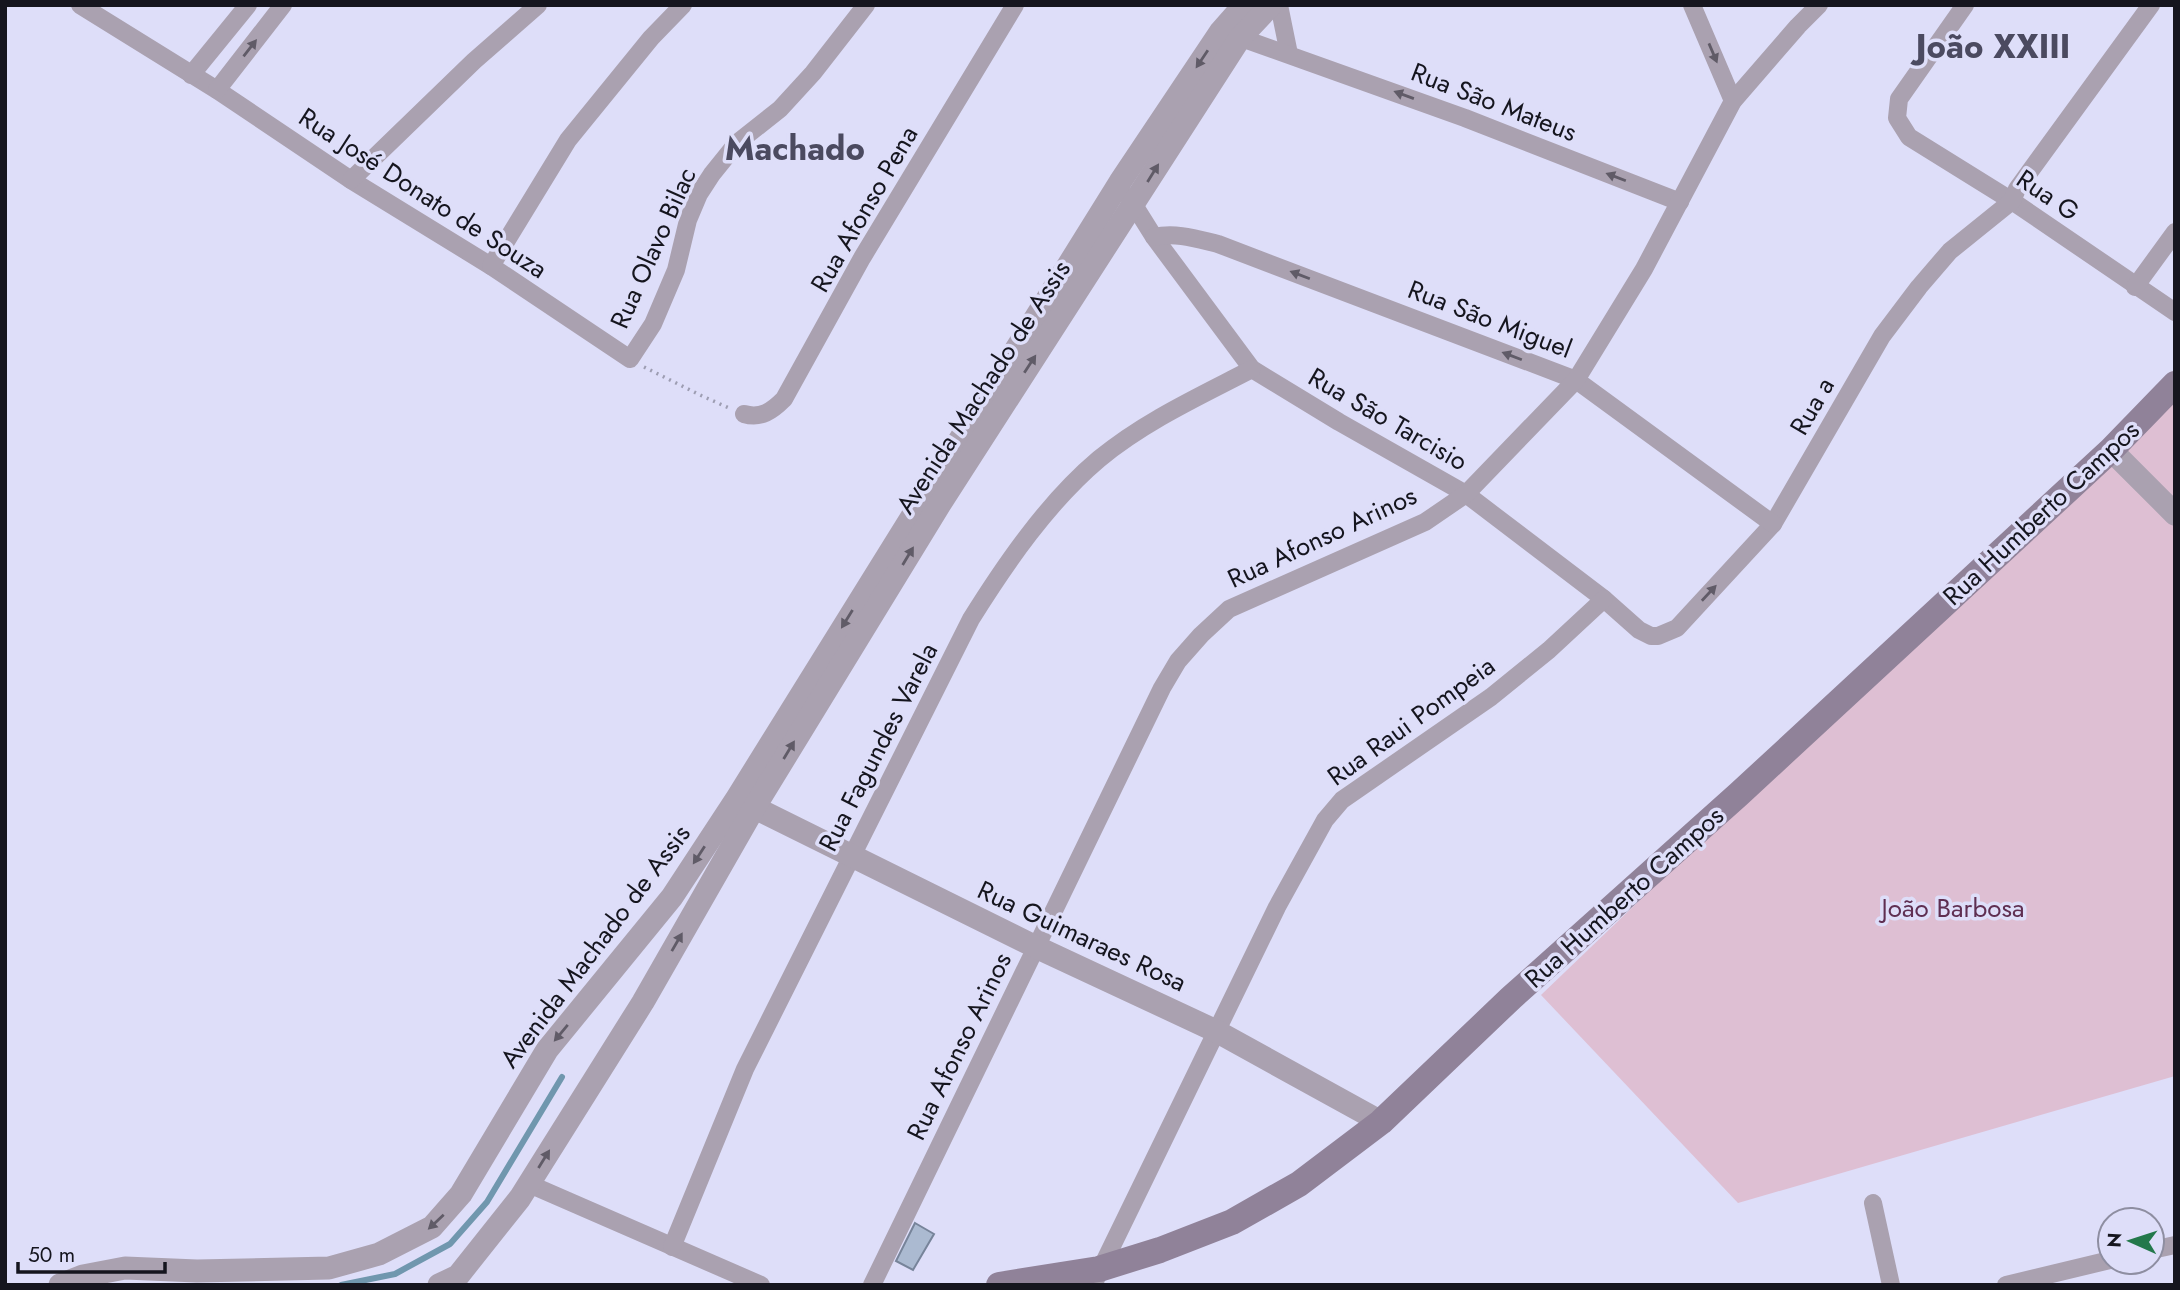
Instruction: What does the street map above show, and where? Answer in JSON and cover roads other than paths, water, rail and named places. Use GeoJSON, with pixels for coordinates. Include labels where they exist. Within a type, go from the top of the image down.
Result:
{"type":"FeatureCollection","features":[{"type":"Feature","properties":{"kind":"main road","name":"Rua Humberto Campos"},"geometry":{"type":"LineString","coordinates":[[999,1285],[1096,1277],[1232,1222],[1299,1184],[1381,1122],[1511,998],[1739,794],[2111,450],[2175,384]]}},
{"type":"Feature","properties":{"kind":"street","name":"Rua José Donato de Souza"},"geometry":{"type":"LineString","coordinates":[[80,5],[217,90],[351,180],[491,267],[630,359]]}},
{"type":"Feature","properties":{"kind":"street"},"geometry":{"type":"LineString","coordinates":[[191,75],[248,5]]}},
{"type":"Feature","properties":{"kind":"street"},"geometry":{"type":"LineString","coordinates":[[217,90],[283,5]]}},
{"type":"Feature","properties":{"kind":"street"},"geometry":{"type":"LineString","coordinates":[[351,180],[474,61],[538,5]]}},
{"type":"Feature","properties":{"kind":"street"},"geometry":{"type":"LineString","coordinates":[[491,267],[568,140],[651,38],[683,5]]}},
{"type":"Feature","properties":{"kind":"street","name":"Rua Olavo Bilac"},"geometry":{"type":"LineString","coordinates":[[630,359],[653,324],[676,270],[688,220],[699,194],[712,174],[737,143],[780,109],[813,74],[866,5]]}},
{"type":"Feature","properties":{"kind":"street","name":"Rua Afonso Pena"},"geometry":{"type":"LineString","coordinates":[[744,414],[753,417],[773,411],[784,399],[862,258],[1014,5]]}},
{"type":"Feature","properties":{"kind":"street","name":"Avenida Machado de Assis"},"geometry":{"type":"LineString","coordinates":[[60,1285],[83,1276],[125,1268],[197,1271],[329,1268],[380,1254],[432,1227],[461,1194],[547,1050],[745,803],[1134,204],[1244,5]]}},
{"type":"Feature","properties":{"kind":"street","name":"Avenida Machado de Assis"},"geometry":{"type":"LineString","coordinates":[[439,1285],[458,1276],[520,1198],[643,1002],[745,803],[1119,182],[1230,34],[1272,5]]}},
{"type":"Feature","properties":{"kind":"street"},"geometry":{"type":"LineString","coordinates":[[1279,5],[1289,54]]}},
{"type":"Feature","properties":{"kind":"street"},"geometry":{"type":"LineString","coordinates":[[1692,5],[1733,101]]}},
{"type":"Feature","properties":{"kind":"street","name":"Rua Afonso Arinos"},"geometry":{"type":"LineString","coordinates":[[872,1285],[1162,688],[1178,661],[1200,635],[1229,609],[1425,522],[1466,494],[1576,380],[1644,269],[1733,101],[1819,5]]}},
{"type":"Feature","properties":{"kind":"street","name":"Rua G"},"geometry":{"type":"LineString","coordinates":[[1965,5],[1899,99],[1896,118],[1909,137],[2012,201],[2136,288],[2175,312]]}},
{"type":"Feature","properties":{"kind":"street"},"geometry":{"type":"LineString","coordinates":[[2012,201],[2017,189],[2151,5]]}},
{"type":"Feature","properties":{"kind":"street","name":"Rua São Mateus"},"geometry":{"type":"LineString","coordinates":[[1230,34],[1465,118],[1680,202]]}},
{"type":"Feature","properties":{"kind":"street","name":"Rua São Tarcisio"},"geometry":{"type":"LineString","coordinates":[[1119,182],[1154,237],[1252,369],[1466,494],[1604,599],[1639,630],[1651,636],[1658,636]]}},
{"type":"Feature","properties":{"kind":"street","name":"Rua a"},"geometry":{"type":"LineString","coordinates":[[1658,636],[1677,628],[1773,524],[1882,336],[1950,251],[2012,201]]}},
{"type":"Feature","properties":{"kind":"street"},"geometry":{"type":"LineString","coordinates":[[2136,288],[2175,233]]}},
{"type":"Feature","properties":{"kind":"street","name":"Rua São Miguel"},"geometry":{"type":"LineString","coordinates":[[1154,237],[1165,234],[1182,235],[1218,244],[1576,380],[1773,524]]}},
{"type":"Feature","properties":{"kind":"street","name":"Rua Fagundes Varela"},"geometry":{"type":"LineString","coordinates":[[673,1247],[745,1069],[971,619],[1018,546],[1098,460],[1147,425],[1252,369]]}},
{"type":"Feature","properties":{"kind":"street"},"geometry":{"type":"LineString","coordinates":[[2111,450],[2175,514]]}},
{"type":"Feature","properties":{"kind":"street","name":"Rua Raui Pompeia"},"geometry":{"type":"LineString","coordinates":[[1096,1277],[1216,1031],[1325,820],[1342,800],[1491,697],[1549,650],[1604,599]]}},
{"type":"Feature","properties":{"kind":"street","name":"Rua Guimaraes Rosa"},"geometry":{"type":"LineString","coordinates":[[745,803],[1036,947],[1216,1031],[1381,1122]]}},
{"type":"Feature","properties":{"kind":"street"},"geometry":{"type":"LineString","coordinates":[[528,1184],[761,1285]]}},
{"type":"Feature","properties":{"kind":"street"},"geometry":{"type":"LineString","coordinates":[[1873,1203],[1891,1285]]}},
{"type":"Feature","properties":{"kind":"street"},"geometry":{"type":"LineString","coordinates":[[2006,1285],[2048,1279],[2096,1264]]}},
{"type":"Feature","properties":{"kind":"waterway"},"geometry":{"type":"LineString","coordinates":[[341,1285],[395,1274],[450,1244],[487,1202],[562,1077]]}},
{"type":"Feature","properties":{"kind":"district","name":"João XXIII"},"geometry":{"type":"Point","coordinates":[1993,46]}},
{"type":"Feature","properties":{"kind":"district","name":"Machado"},"geometry":{"type":"Point","coordinates":[795,148]}},
{"type":"Feature","properties":{"kind":"park label","name":"João Barbosa"},"geometry":{"type":"Point","coordinates":[1953,908]}}]}
